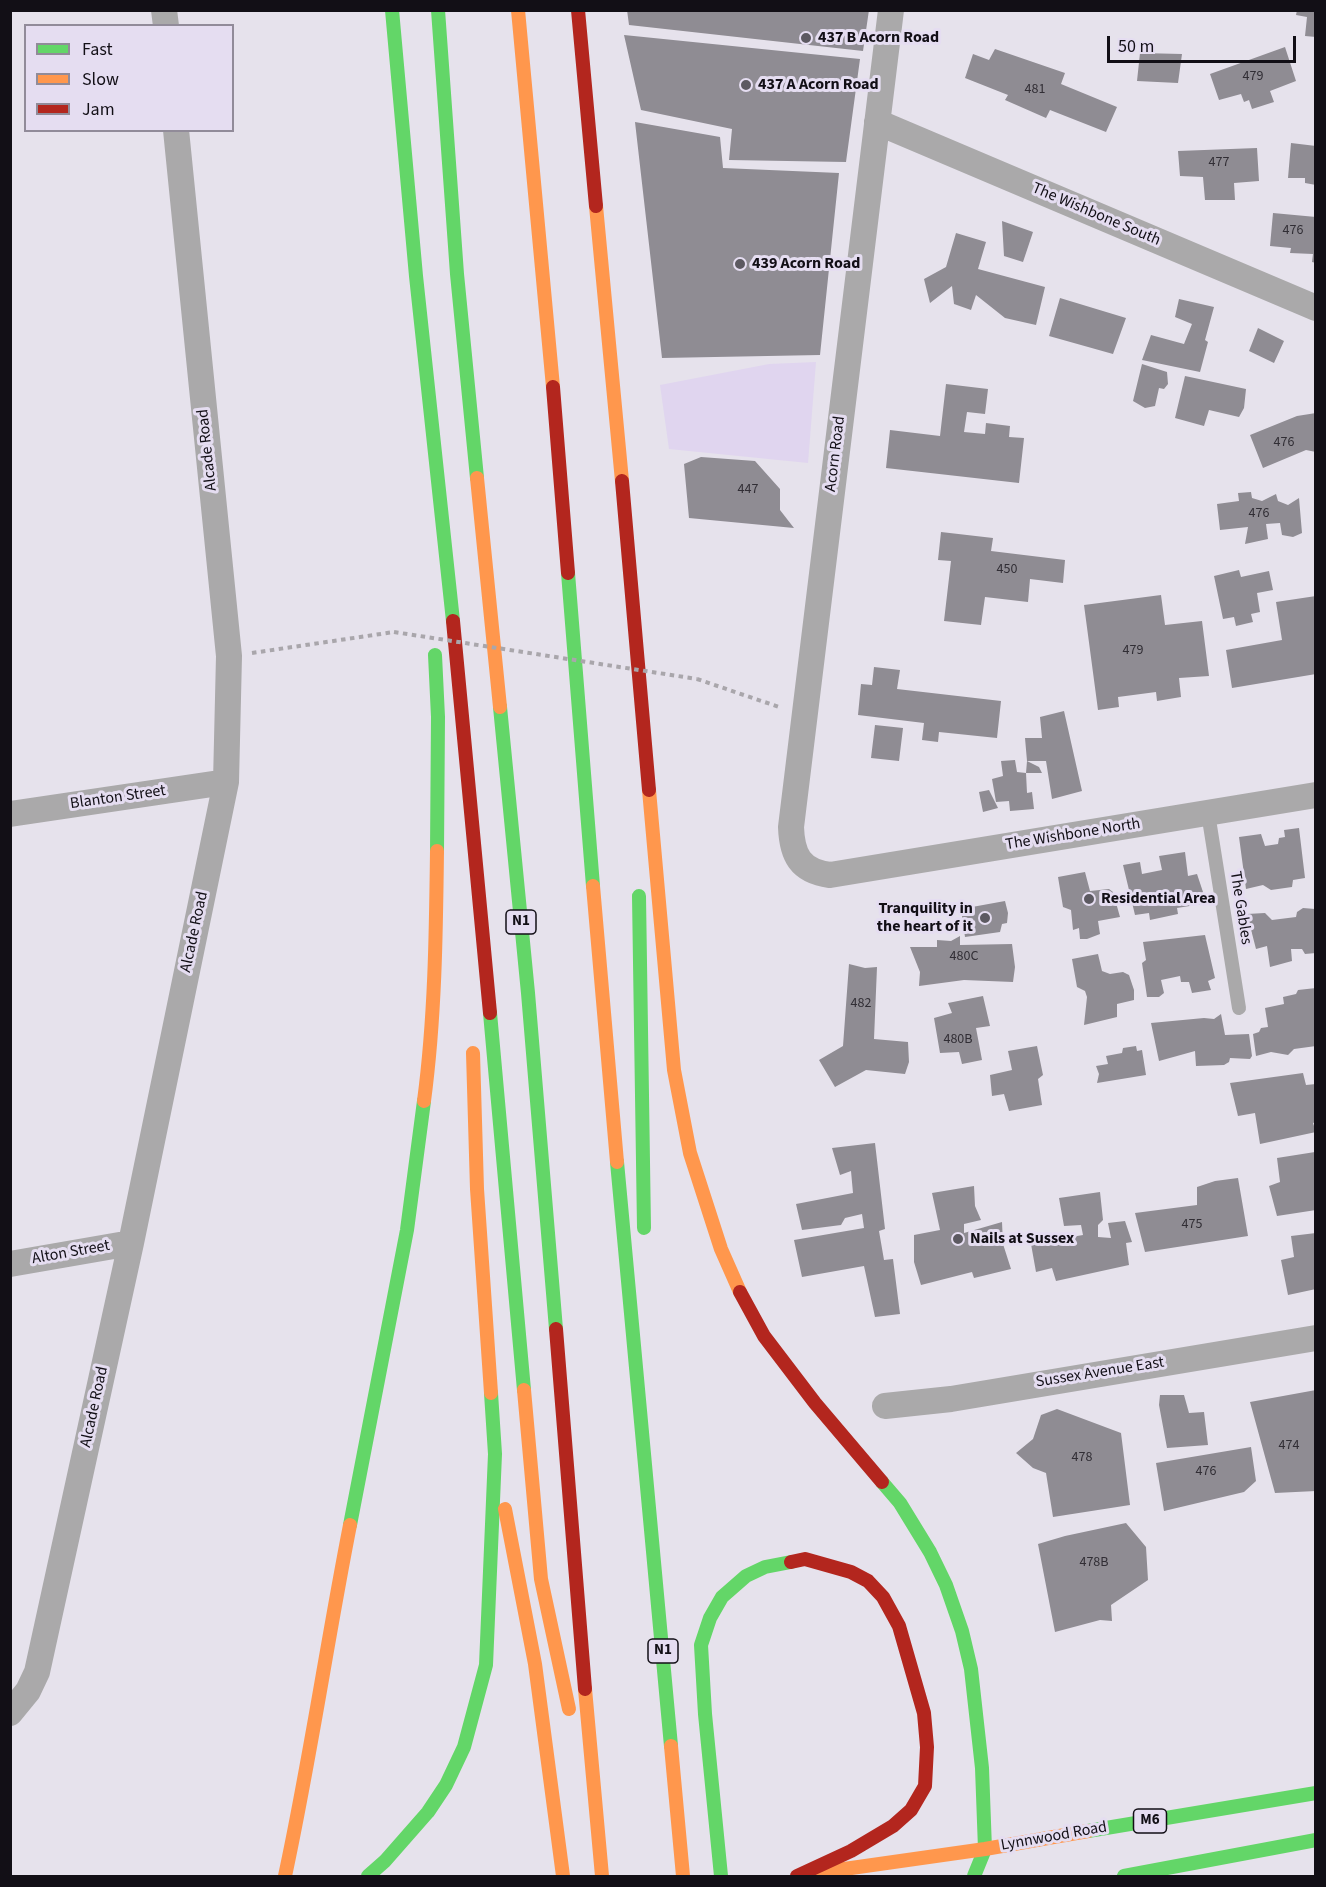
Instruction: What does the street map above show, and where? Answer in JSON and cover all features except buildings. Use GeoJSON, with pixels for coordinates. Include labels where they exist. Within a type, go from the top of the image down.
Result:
{"type":"FeatureCollection","features":[{"type":"Feature","properties":{"kind":"main road"},"geometry":{"type":"LineString","coordinates":[[392,10],[416,276],[464,730],[541,1579],[571,1718]]}},
{"type":"Feature","properties":{"kind":"main road","name":"N1"},"geometry":{"type":"LineString","coordinates":[[438,10],[457,274],[528,993],[602,1876]]}},
{"type":"Feature","properties":{"kind":"main road","name":"N1"},"geometry":{"type":"LineString","coordinates":[[518,10],[545,284],[601,984],[683,1876]]}},
{"type":"Feature","properties":{"kind":"main road"},"geometry":{"type":"LineString","coordinates":[[578,10],[674,1070],[690,1153],[721,1249],[740,1292],[764,1336],[816,1403],[900,1503],[930,1552],[946,1585],[962,1631],[971,1669],[982,1768],[985,1849],[974,1876]]}},
{"type":"Feature","properties":{"kind":"main road"},"geometry":{"type":"LineString","coordinates":[[416,276],[428,514]]}},
{"type":"Feature","properties":{"kind":"main road"},"geometry":{"type":"LineString","coordinates":[[635,624],[638,826]]}},
{"type":"Feature","properties":{"kind":"main road"},"geometry":{"type":"LineString","coordinates":[[285,1876],[301,1801],[328,1638],[407,1230],[430,1058],[436,929],[438,765],[435,646]]}},
{"type":"Feature","properties":{"kind":"main road"},"geometry":{"type":"LineString","coordinates":[[464,730],[470,942]]}},
{"type":"Feature","properties":{"kind":"main road"},"geometry":{"type":"LineString","coordinates":[[639,885],[644,1240]]}},
{"type":"Feature","properties":{"kind":"main road"},"geometry":{"type":"LineString","coordinates":[[368,1876],[385,1861],[428,1812],[446,1785],[464,1747],[486,1665],[495,1454],[477,1189],[472,1036]]}},
{"type":"Feature","properties":{"kind":"main road"},"geometry":{"type":"LineString","coordinates":[[645,1311],[647,1477]]}},
{"type":"Feature","properties":{"kind":"main road"},"geometry":{"type":"LineString","coordinates":[[495,1454],[535,1664],[563,1876]]}},
{"type":"Feature","properties":{"kind":"main road"},"geometry":{"type":"LineString","coordinates":[[721,1876],[705,1714],[701,1645],[710,1618],[722,1597],[746,1576],[765,1567],[805,1559],[860,1576],[883,1597],[902,1637],[924,1713],[927,1747],[925,1786],[911,1810],[893,1826],[868,1841],[797,1876]]}},
{"type":"Feature","properties":{"kind":"main road"},"geometry":{"type":"LineString","coordinates":[[576,1742],[597,1834]]}},
{"type":"Feature","properties":{"kind":"main road","name":"Lynnwood Road"},"geometry":{"type":"LineString","coordinates":[[792,1876],[985,1849],[1316,1793]]}},
{"type":"Feature","properties":{"kind":"main road"},"geometry":{"type":"LineString","coordinates":[[1124,1876],[1316,1840]]}},
{"type":"Feature","properties":{"kind":"street","name":"Acorn Road"},"geometry":{"type":"LineString","coordinates":[[830,875],[819,874],[800,862],[792,843],[791,827],[891,10]]}},
{"type":"Feature","properties":{"kind":"street","name":"The Wishbone South"},"geometry":{"type":"LineString","coordinates":[[877,122],[1316,308]]}},
{"type":"Feature","properties":{"kind":"street","name":"Alcade Road"},"geometry":{"type":"LineString","coordinates":[[10,1713],[28,1691],[38,1672],[131,1243],[226,782],[229,656],[176,132]]}},
{"type":"Feature","properties":{"kind":"street","name":"Blanton Street"},"geometry":{"type":"LineString","coordinates":[[10,814],[226,782]]}},
{"type":"Feature","properties":{"kind":"street","name":"The Wishbone North"},"geometry":{"type":"LineString","coordinates":[[830,875],[1316,795]]}},
{"type":"Feature","properties":{"kind":"street","name":"Alton Street"},"geometry":{"type":"LineString","coordinates":[[10,1264],[131,1243]]}},
{"type":"Feature","properties":{"kind":"street","name":"Sussex Avenue East"},"geometry":{"type":"LineString","coordinates":[[885,1406],[951,1399],[1316,1338]]}},
{"type":"Feature","properties":{"kind":"lane","name":"The Gables"},"geometry":{"type":"LineString","coordinates":[[1208,813],[1239,1008]]}},
{"type":"Feature","properties":{"kind":"path"},"geometry":{"type":"LineString","coordinates":[[229,656],[394,632],[697,679],[806,716]]}},
{"type":"Feature","properties":{"kind":"shaded area"},"geometry":{"type":"Polygon","coordinates":[[[816,362],[808,463],[669,449],[660,385],[769,364],[816,362]]]}},
{"type":"Feature","properties":{"kind":"traffic: fast"},"geometry":{"type":"LineString","coordinates":[[392,10],[416,276],[453,621]]}},
{"type":"Feature","properties":{"kind":"traffic: fast"},"geometry":{"type":"LineString","coordinates":[[438,10],[457,274],[477,478]]}},
{"type":"Feature","properties":{"kind":"traffic: fast"},"geometry":{"type":"LineString","coordinates":[[568,573],[593,886]]}},
{"type":"Feature","properties":{"kind":"traffic: fast"},"geometry":{"type":"LineString","coordinates":[[435,655],[438,717],[437,851]]}},
{"type":"Feature","properties":{"kind":"traffic: fast"},"geometry":{"type":"LineString","coordinates":[[500,707],[528,993],[556,1329]]}},
{"type":"Feature","properties":{"kind":"traffic: fast"},"geometry":{"type":"LineString","coordinates":[[639,896],[644,1228]]}},
{"type":"Feature","properties":{"kind":"traffic: fast"},"geometry":{"type":"LineString","coordinates":[[490,1013],[524,1390]]}},
{"type":"Feature","properties":{"kind":"traffic: fast"},"geometry":{"type":"LineString","coordinates":[[350,1525],[407,1230],[424,1101]]}},
{"type":"Feature","properties":{"kind":"traffic: fast"},"geometry":{"type":"LineString","coordinates":[[617,1162],[671,1746]]}},
{"type":"Feature","properties":{"kind":"traffic: fast"},"geometry":{"type":"LineString","coordinates":[[368,1876],[385,1861],[428,1812],[446,1785],[464,1747],[486,1665],[495,1454],[491,1393]]}},
{"type":"Feature","properties":{"kind":"traffic: fast"},"geometry":{"type":"LineString","coordinates":[[882,1482],[900,1503],[930,1552],[946,1585],[962,1631],[971,1669],[982,1768],[985,1849],[974,1876]]}},
{"type":"Feature","properties":{"kind":"traffic: fast"},"geometry":{"type":"LineString","coordinates":[[721,1876],[705,1714],[701,1645],[710,1618],[722,1597],[746,1576],[765,1567],[791,1562]]}},
{"type":"Feature","properties":{"kind":"traffic: fast"},"geometry":{"type":"LineString","coordinates":[[1088,1831],[1316,1793]]}},
{"type":"Feature","properties":{"kind":"traffic: fast"},"geometry":{"type":"LineString","coordinates":[[1124,1876],[1316,1840]]}},
{"type":"Feature","properties":{"kind":"traffic: slow"},"geometry":{"type":"LineString","coordinates":[[518,10],[553,387]]}},
{"type":"Feature","properties":{"kind":"traffic: slow"},"geometry":{"type":"LineString","coordinates":[[596,206],[622,481]]}},
{"type":"Feature","properties":{"kind":"traffic: slow"},"geometry":{"type":"LineString","coordinates":[[477,478],[500,707]]}},
{"type":"Feature","properties":{"kind":"traffic: slow"},"geometry":{"type":"LineString","coordinates":[[649,790],[674,1070],[690,1153],[721,1249],[740,1292]]}},
{"type":"Feature","properties":{"kind":"traffic: slow"},"geometry":{"type":"LineString","coordinates":[[424,1101],[433,1007],[437,851]]}},
{"type":"Feature","properties":{"kind":"traffic: slow"},"geometry":{"type":"LineString","coordinates":[[593,886],[617,1162]]}},
{"type":"Feature","properties":{"kind":"traffic: slow"},"geometry":{"type":"LineString","coordinates":[[473,1053],[477,1189],[491,1393]]}},
{"type":"Feature","properties":{"kind":"traffic: slow"},"geometry":{"type":"LineString","coordinates":[[524,1390],[541,1579],[569,1709]]}},
{"type":"Feature","properties":{"kind":"traffic: slow"},"geometry":{"type":"LineString","coordinates":[[505,1509],[535,1664],[563,1876]]}},
{"type":"Feature","properties":{"kind":"traffic: slow"},"geometry":{"type":"LineString","coordinates":[[285,1876],[350,1525]]}},
{"type":"Feature","properties":{"kind":"traffic: slow"},"geometry":{"type":"LineString","coordinates":[[585,1689],[602,1876]]}},
{"type":"Feature","properties":{"kind":"traffic: slow"},"geometry":{"type":"LineString","coordinates":[[671,1746],[683,1876]]}},
{"type":"Feature","properties":{"kind":"traffic: slow"},"geometry":{"type":"LineString","coordinates":[[809,1874],[985,1849],[1088,1831]]}},
{"type":"Feature","properties":{"kind":"traffic: jam"},"geometry":{"type":"LineString","coordinates":[[578,10],[596,206]]}},
{"type":"Feature","properties":{"kind":"traffic: jam"},"geometry":{"type":"LineString","coordinates":[[553,387],[568,573]]}},
{"type":"Feature","properties":{"kind":"traffic: jam"},"geometry":{"type":"LineString","coordinates":[[622,481],[649,790]]}},
{"type":"Feature","properties":{"kind":"traffic: jam"},"geometry":{"type":"LineString","coordinates":[[453,621],[490,1013]]}},
{"type":"Feature","properties":{"kind":"traffic: jam"},"geometry":{"type":"LineString","coordinates":[[740,1292],[764,1336],[815,1403],[882,1482]]}},
{"type":"Feature","properties":{"kind":"traffic: jam"},"geometry":{"type":"LineString","coordinates":[[556,1329],[585,1689]]}},
{"type":"Feature","properties":{"kind":"traffic: jam"},"geometry":{"type":"LineString","coordinates":[[791,1562],[805,1559],[851,1572],[868,1581],[883,1597],[899,1626],[924,1713],[927,1747],[925,1786],[911,1810],[893,1826],[851,1851],[797,1876]]}},
{"type":"Feature","properties":{"kind":"place","name":"437 B Acorn Road"},"geometry":{"type":"Point","coordinates":[806,38]}},
{"type":"Feature","properties":{"kind":"place","name":"437 A Acorn Road"},"geometry":{"type":"Point","coordinates":[746,85]}},
{"type":"Feature","properties":{"kind":"place","name":"439 Acorn Road"},"geometry":{"type":"Point","coordinates":[740,264]}},
{"type":"Feature","properties":{"kind":"place","name":"Residential Area"},"geometry":{"type":"Point","coordinates":[1089,899]}},
{"type":"Feature","properties":{"kind":"place","name":"Tranquility in the heart of it"},"geometry":{"type":"Point","coordinates":[985,918]}},
{"type":"Feature","properties":{"kind":"place","name":"Nails at Sussex"},"geometry":{"type":"Point","coordinates":[958,1239]}}]}
